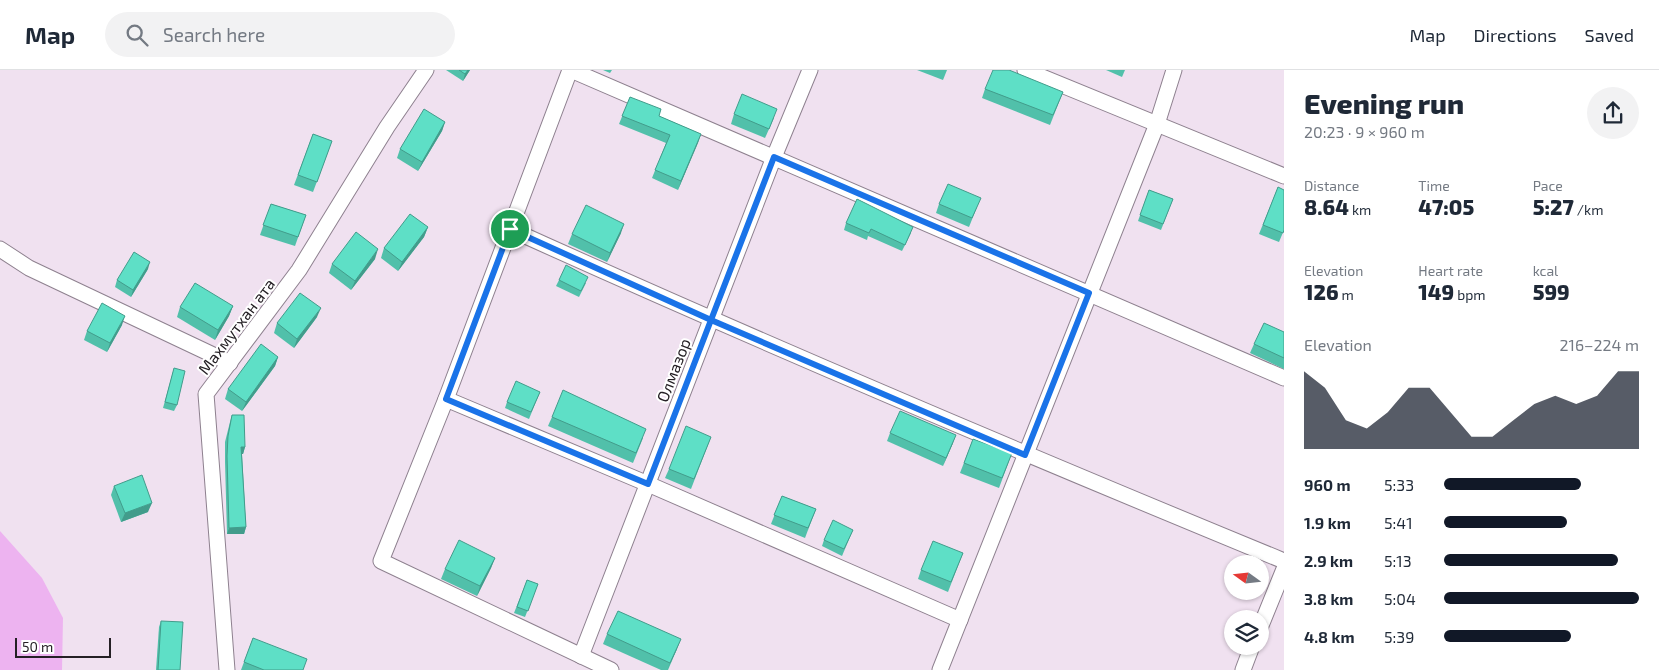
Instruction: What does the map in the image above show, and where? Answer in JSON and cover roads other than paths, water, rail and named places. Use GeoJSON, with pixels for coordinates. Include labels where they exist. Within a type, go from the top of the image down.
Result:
{"type":"FeatureCollection","features":[{"type":"Feature","properties":{"kind":"street","name":"Махмутхан ата"},"geometry":{"type":"LineString","coordinates":[[227,670],[206,394],[299,270],[387,127],[426,70]]}},
{"type":"Feature","properties":{"kind":"street"},"geometry":{"type":"LineString","coordinates":[[611,670],[381,561],[446,399],[571,70],[1284,378]]}},
{"type":"Feature","properties":{"kind":"street","name":"Олмазор"},"geometry":{"type":"LineString","coordinates":[[581,656],[774,157],[810,70]]}},
{"type":"Feature","properties":{"kind":"street"},"geometry":{"type":"LineString","coordinates":[[1025,70],[1284,176]]}},
{"type":"Feature","properties":{"kind":"street"},"geometry":{"type":"LineString","coordinates":[[940,670],[1158,124],[1174,70]]}},
{"type":"Feature","properties":{"kind":"street"},"geometry":{"type":"LineString","coordinates":[[510,229],[711,320],[1025,455],[1284,561]]}},
{"type":"Feature","properties":{"kind":"street"},"geometry":{"type":"LineString","coordinates":[[0,249],[29,268],[230,363]]}},
{"type":"Feature","properties":{"kind":"street"},"geometry":{"type":"LineString","coordinates":[[446,399],[648,484],[960,620]]}},
{"type":"Feature","properties":{"kind":"street"},"geometry":{"type":"LineString","coordinates":[[1267,610],[1284,569]]}},
{"type":"Feature","properties":{"kind":"street"},"geometry":{"type":"LineString","coordinates":[[1243,670],[1249,655]]}}]}
